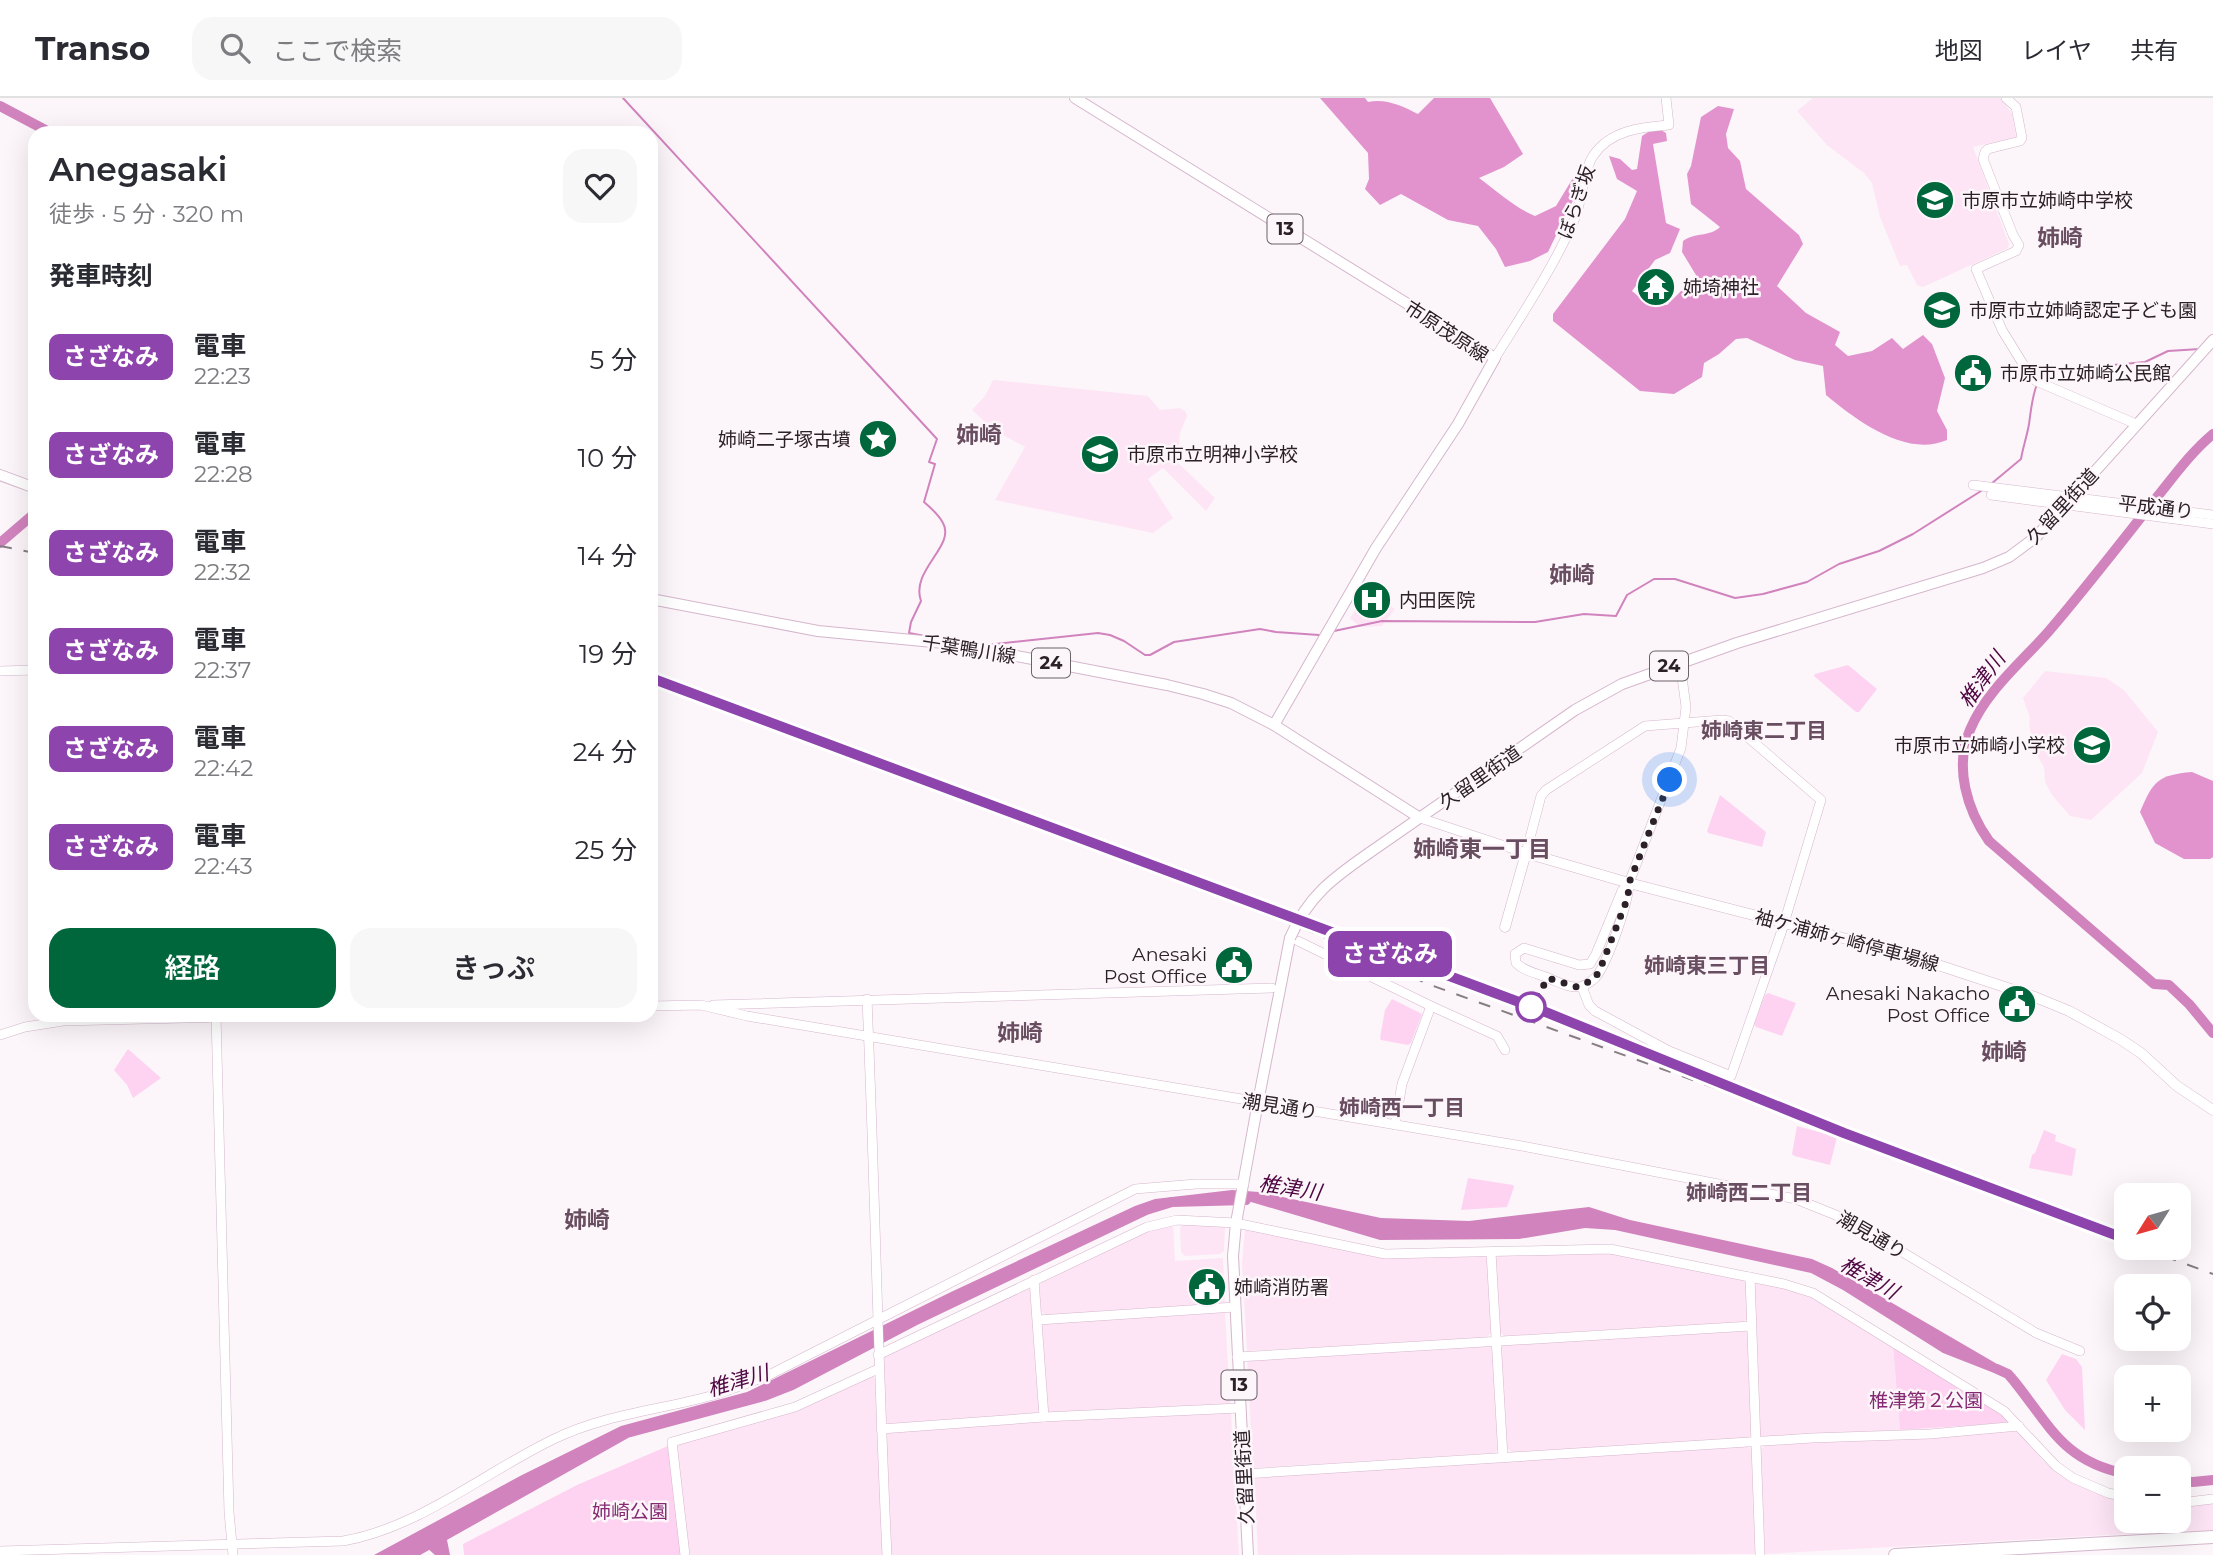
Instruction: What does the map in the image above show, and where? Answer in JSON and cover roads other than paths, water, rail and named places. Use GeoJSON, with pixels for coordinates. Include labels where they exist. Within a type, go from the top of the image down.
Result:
{"type":"FeatureCollection","features":[{"type":"Feature","properties":{"kind":"highway"},"geometry":{"type":"LineString","coordinates":[[1895,1555],[2058,1550],[2213,1537]]}},
{"type":"Feature","properties":{"kind":"main road","name":"市原茂原線"},"geometry":{"type":"LineString","coordinates":[[1075,98],[1496,358],[1458,424],[1376,548],[1274,725]]}},
{"type":"Feature","properties":{"kind":"main road","name":"久留里街道"},"geometry":{"type":"LineString","coordinates":[[1248,1555],[1232,1264],[1237,1219],[1286,954],[1297,922],[1306,906],[1327,883],[1369,853],[1575,710],[1622,684],[1681,662],[1997,563],[2026,546],[2213,340]]}},
{"type":"Feature","properties":{"kind":"main road"},"geometry":{"type":"LineString","coordinates":[[0,475],[28,485]]}},
{"type":"Feature","properties":{"kind":"main road","name":"千葉鴨川線"},"geometry":{"type":"LineString","coordinates":[[658,600],[800,628],[954,644],[1154,682],[1203,694],[1274,725],[1420,818]]}},
{"type":"Feature","properties":{"kind":"main road"},"geometry":{"type":"LineString","coordinates":[[1505,927],[1526,853]]}},
{"type":"Feature","properties":{"kind":"main road","name":"袖ケ浦姉ヶ崎停車場線"},"geometry":{"type":"LineString","coordinates":[[1526,853],[1629,883],[1905,954],[2048,1001],[2120,1039],[2141,1053],[2177,1086],[2208,1107]]}},
{"type":"Feature","properties":{"kind":"street","name":"ぼらぎ坂"},"geometry":{"type":"LineString","coordinates":[[1496,358],[1573,221],[1592,157],[1622,133],[1636,128],[1670,125],[1666,98]]}},
{"type":"Feature","properties":{"kind":"street"},"geometry":{"type":"LineString","coordinates":[[2006,98],[2015,107],[2022,138],[2020,141],[1988,149],[1984,152],[1983,159],[2019,245],[2016,251],[1976,269],[2002,330],[2036,381],[2136,425]]}},
{"type":"Feature","properties":{"kind":"street","name":"平成通り"},"geometry":{"type":"LineString","coordinates":[[1973,485],[2213,524]]}},
{"type":"Feature","properties":{"kind":"street","name":"平成通り"},"geometry":{"type":"LineString","coordinates":[[1992,495],[2125,503],[2213,514]]}},
{"type":"Feature","properties":{"kind":"street"},"geometry":{"type":"LineString","coordinates":[[1629,883],[1622,891],[1597,954],[1590,964],[1585,966],[1529,948],[1519,949],[1515,954],[1516,963],[1523,969],[1569,986],[1582,986],[1593,980],[1599,972],[1628,897],[1629,883],[1677,761],[1685,722],[1681,662]]}},
{"type":"Feature","properties":{"kind":"street"},"geometry":{"type":"LineString","coordinates":[[0,671],[28,670]]}},
{"type":"Feature","properties":{"kind":"street"},"geometry":{"type":"LineString","coordinates":[[1420,818],[1526,853],[1543,793],[1645,726],[1685,722],[1729,721],[1821,800],[1785,922],[1731,1076],[1669,1051],[1595,1011],[1589,1005],[1582,986]]}},
{"type":"Feature","properties":{"kind":"street"},"geometry":{"type":"LineString","coordinates":[[1298,941],[1497,1036],[1505,1050]]}},
{"type":"Feature","properties":{"kind":"street"},"geometry":{"type":"LineString","coordinates":[[701,1005],[1272,988]]}},
{"type":"Feature","properties":{"kind":"street"},"geometry":{"type":"LineString","coordinates":[[867,999],[880,1429],[887,1555]]}},
{"type":"Feature","properties":{"kind":"street","name":"潮見通り"},"geometry":{"type":"LineString","coordinates":[[658,1006],[701,1005],[747,1016],[869,1037],[1522,1146],[1796,1199],[1853,1222],[2036,1333],[2080,1351]]}},
{"type":"Feature","properties":{"kind":"street"},"geometry":{"type":"LineString","coordinates":[[1395,1125],[1402,1084],[1431,1006]]}},
{"type":"Feature","properties":{"kind":"street"},"geometry":{"type":"LineString","coordinates":[[0,1035],[25,1027],[57,1022]]}},
{"type":"Feature","properties":{"kind":"street"},"geometry":{"type":"LineString","coordinates":[[216,1022],[233,1555]]}},
{"type":"Feature","properties":{"kind":"street"},"geometry":{"type":"LineString","coordinates":[[0,1551],[343,1541],[369,1536],[403,1522],[555,1438],[604,1420],[713,1395],[769,1375],[877,1324],[1135,1189],[1196,1184],[1243,1187]]}},
{"type":"Feature","properties":{"kind":"street"},"geometry":{"type":"LineString","coordinates":[[878,1351],[1161,1222],[1237,1219],[1385,1254],[1609,1249],[1784,1284],[1828,1300],[2004,1410],[2042,1453],[2073,1478],[2114,1494]]}},
{"type":"Feature","properties":{"kind":"street"},"geometry":{"type":"LineString","coordinates":[[1491,1252],[1503,1457]]}},
{"type":"Feature","properties":{"kind":"street"},"geometry":{"type":"LineString","coordinates":[[1750,1277],[1760,1555]]}},
{"type":"Feature","properties":{"kind":"street"},"geometry":{"type":"LineString","coordinates":[[1034,1280],[1044,1416]]}},
{"type":"Feature","properties":{"kind":"street"},"geometry":{"type":"LineString","coordinates":[[1038,1320],[1235,1307]]}},
{"type":"Feature","properties":{"kind":"street"},"geometry":{"type":"LineString","coordinates":[[1237,1357],[1752,1326]]}},
{"type":"Feature","properties":{"kind":"street"},"geometry":{"type":"LineString","coordinates":[[685,1555],[672,1442],[795,1407],[878,1369]]}},
{"type":"Feature","properties":{"kind":"street"},"geometry":{"type":"LineString","coordinates":[[880,1429],[1044,1416],[1240,1408]]}},
{"type":"Feature","properties":{"kind":"street"},"geometry":{"type":"LineString","coordinates":[[1244,1474],[1756,1442],[1930,1434],[2019,1426]]}},
{"type":"Feature","properties":{"kind":"street"},"geometry":{"type":"LineString","coordinates":[[2191,1502],[2213,1499]]}},
{"type":"Feature","properties":{"kind":"waterway"},"geometry":{"type":"LineString","coordinates":[[623,98],[649,126]]}},
{"type":"Feature","properties":{"kind":"waterway"},"geometry":{"type":"LineString","coordinates":[[0,106],[38,126]]}},
{"type":"Feature","properties":{"kind":"waterway"},"geometry":{"type":"LineString","coordinates":[[658,136],[937,439],[929,462],[935,464],[924,502],[943,523],[944,541],[922,579],[919,590],[921,601],[909,633],[925,636]]}},
{"type":"Feature","properties":{"kind":"waterway"},"geometry":{"type":"LineString","coordinates":[[2040,379],[2050,371],[2145,362],[2168,351],[2200,349]]}},
{"type":"Feature","properties":{"kind":"waterway"},"geometry":{"type":"LineString","coordinates":[[1991,484],[2021,459],[2037,384]]}},
{"type":"Feature","properties":{"kind":"waterway","name":"椎津川"},"geometry":{"type":"LineString","coordinates":[[2213,434],[2182,466],[2049,631],[1985,702],[1970,730],[1963,759],[1969,802],[1989,841],[2154,984],[2169,985],[2213,1033]]}},
{"type":"Feature","properties":{"kind":"waterway"},"geometry":{"type":"LineString","coordinates":[[1334,631],[1382,621],[1535,622],[1584,614],[1616,616],[1627,595],[1654,579],[1675,579],[1735,598],[1763,594],[1807,582],[1839,564],[1879,551],[1913,534],[1981,491]]}},
{"type":"Feature","properties":{"kind":"waterway"},"geometry":{"type":"LineString","coordinates":[[0,543],[28,519]]}},
{"type":"Feature","properties":{"kind":"waterway"},"geometry":{"type":"LineString","coordinates":[[986,645],[1098,633],[1110,635],[1145,655],[1150,655],[1174,642],[1260,629],[1319,635]]}},
{"type":"Feature","properties":{"kind":"waterway","name":"椎津川"},"geometry":{"type":"LineString","coordinates":[[410,1555],[627,1433],[764,1396],[792,1385],[914,1321],[1146,1210],[1172,1202],[1246,1200]]}},
{"type":"Feature","properties":{"kind":"waterway","name":"椎津川"},"geometry":{"type":"LineString","coordinates":[[1997,1369],[2008,1374],[2060,1440],[2087,1460],[2114,1471]]}},
{"type":"Feature","properties":{"kind":"waterway","name":"椎津川"},"geometry":{"type":"LineString","coordinates":[[2191,1482],[2213,1480]]}},
{"type":"Feature","properties":{"kind":"railway"},"geometry":{"type":"LineString","coordinates":[[0,546],[28,552]]}},
{"type":"Feature","properties":{"kind":"railway"},"geometry":{"type":"LineString","coordinates":[[658,685],[1278,917],[1428,984],[1778,1111],[2114,1237]]}},
{"type":"Feature","properties":{"kind":"railway"},"geometry":{"type":"LineString","coordinates":[[1362,944],[1543,1011],[1682,1067]]}},
{"type":"Feature","properties":{"kind":"railway"},"geometry":{"type":"LineString","coordinates":[[2175,1260],[2213,1274]]}},
{"type":"Feature","properties":{"kind":"train","name":"さざなみ"},"geometry":{"type":"LineString","coordinates":[[658,681],[1543,1011],[1844,1133],[2114,1234]]}},
{"type":"Feature","properties":{"kind":"place","name":"市原市立姉崎中学校"},"geometry":{"type":"Point","coordinates":[1935,200]}},
{"type":"Feature","properties":{"kind":"place","name":"姉埼神社"},"geometry":{"type":"Point","coordinates":[1656,287]}},
{"type":"Feature","properties":{"kind":"place","name":"市原市立姉崎認定子ども園"},"geometry":{"type":"Point","coordinates":[1942,310]}},
{"type":"Feature","properties":{"kind":"place","name":"市原市立姉崎公民館"},"geometry":{"type":"Point","coordinates":[1973,373]}},
{"type":"Feature","properties":{"kind":"place","name":"姉崎二子塚古墳"},"geometry":{"type":"Point","coordinates":[878,439]}},
{"type":"Feature","properties":{"kind":"place","name":"市原市立明神小学校"},"geometry":{"type":"Point","coordinates":[1100,454]}},
{"type":"Feature","properties":{"kind":"place","name":"内田医院"},"geometry":{"type":"Point","coordinates":[1372,600]}},
{"type":"Feature","properties":{"kind":"place","name":"市原市立姉崎小学校"},"geometry":{"type":"Point","coordinates":[2092,745]}},
{"type":"Feature","properties":{"kind":"place","name":"Anesaki Post Office"},"geometry":{"type":"Point","coordinates":[1234,965]}},
{"type":"Feature","properties":{"kind":"place","name":"Anesaki Nakacho Post Office"},"geometry":{"type":"Point","coordinates":[2017,1004]}},
{"type":"Feature","properties":{"kind":"place","name":"姉崎消防署"},"geometry":{"type":"Point","coordinates":[1207,1287]}},
{"type":"Feature","properties":{"kind":"district","name":"姉崎"},"geometry":{"type":"Point","coordinates":[2060,238]}},
{"type":"Feature","properties":{"kind":"district","name":"姉崎"},"geometry":{"type":"Point","coordinates":[979,435]}},
{"type":"Feature","properties":{"kind":"district","name":"姉崎"},"geometry":{"type":"Point","coordinates":[1572,575]}},
{"type":"Feature","properties":{"kind":"district","name":"姉崎東二丁目"},"geometry":{"type":"Point","coordinates":[1764,731]}},
{"type":"Feature","properties":{"kind":"district","name":"姉崎東一丁目"},"geometry":{"type":"Point","coordinates":[1482,849]}},
{"type":"Feature","properties":{"kind":"district","name":"姉崎東三丁目"},"geometry":{"type":"Point","coordinates":[1707,966]}},
{"type":"Feature","properties":{"kind":"district","name":"姉崎"},"geometry":{"type":"Point","coordinates":[1020,1033]}},
{"type":"Feature","properties":{"kind":"district","name":"姉崎"},"geometry":{"type":"Point","coordinates":[2004,1052]}},
{"type":"Feature","properties":{"kind":"district","name":"姉崎西一丁目"},"geometry":{"type":"Point","coordinates":[1402,1108]}},
{"type":"Feature","properties":{"kind":"district","name":"姉崎西二丁目"},"geometry":{"type":"Point","coordinates":[1749,1193]}},
{"type":"Feature","properties":{"kind":"district","name":"姉崎"},"geometry":{"type":"Point","coordinates":[587,1220]}},
{"type":"Feature","properties":{"kind":"park label","name":"椎津第２公園"},"geometry":{"type":"Point","coordinates":[1926,1400]}},
{"type":"Feature","properties":{"kind":"park label","name":"姉崎公園"},"geometry":{"type":"Point","coordinates":[630,1511]}}]}
